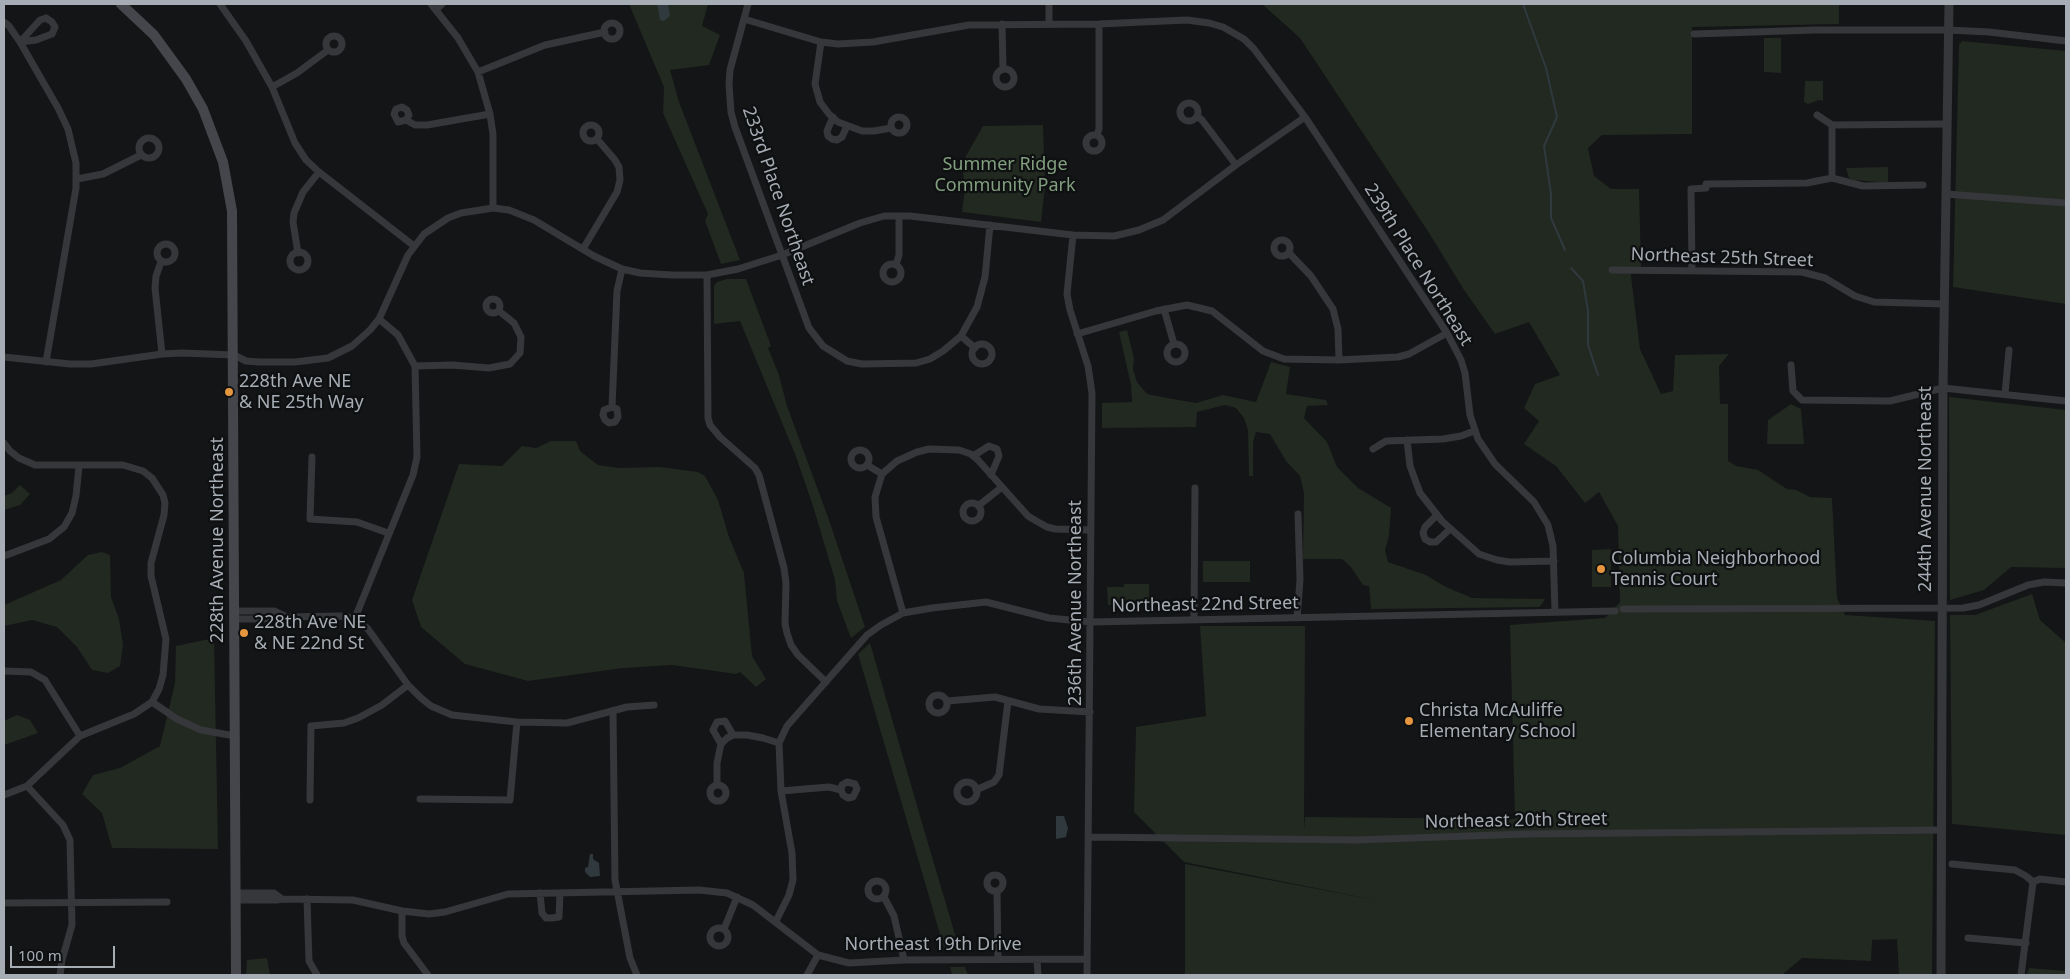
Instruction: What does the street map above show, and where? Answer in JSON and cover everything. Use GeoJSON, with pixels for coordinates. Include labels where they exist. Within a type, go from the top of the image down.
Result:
{"type":"FeatureCollection","features":[{"type":"Feature","properties":{"kind":"main road","name":"228th Avenue Northeast"},"geometry":{"type":"LineString","coordinates":[[121,4],[154,35],[186,79],[203,109],[223,162],[230,203],[233,243],[234,355],[236,975]]}},
{"type":"Feature","properties":{"kind":"street"},"geometry":{"type":"LineString","coordinates":[[220,4],[246,41],[272,87],[295,143],[306,160],[414,246]]}},
{"type":"Feature","properties":{"kind":"street","name":"233rd Place Northeast"},"geometry":{"type":"LineString","coordinates":[[748,4],[731,64],[728,85],[729,102],[735,127],[809,328],[815,338],[833,354],[847,361],[862,364],[895,364],[916,363],[930,359],[961,336]]}},
{"type":"Feature","properties":{"kind":"street"},"geometry":{"type":"LineString","coordinates":[[1050,4],[1050,23]]}},
{"type":"Feature","properties":{"kind":"street","name":"244th Avenue Northeast"},"geometry":{"type":"LineString","coordinates":[[1941,975],[1941,608],[1949,4]]}},
{"type":"Feature","properties":{"kind":"street"},"geometry":{"type":"LineString","coordinates":[[437,6],[478,72],[490,114],[494,143],[493,208]]}},
{"type":"Feature","properties":{"kind":"street"},"geometry":{"type":"LineString","coordinates":[[46,18],[55,27],[52,34],[36,40],[20,42],[40,20],[46,18]]}},
{"type":"Feature","properties":{"kind":"street","name":"239th Place Northeast"},"geometry":{"type":"LineString","coordinates":[[744,18],[820,42],[856,44],[900,38],[969,24],[1099,24],[1187,20],[1209,22],[1234,32],[1254,49],[1305,118],[1447,333],[1461,360],[1465,373],[1468,406],[1474,431],[1489,457],[1526,493],[1542,514],[1551,536],[1556,612]]}},
{"type":"Feature","properties":{"kind":"street"},"geometry":{"type":"LineString","coordinates":[[4,22],[20,42],[68,129],[76,163],[77,178],[46,362]]}},
{"type":"Feature","properties":{"kind":"street"},"geometry":{"type":"LineString","coordinates":[[1002,24],[1003,69]]}},
{"type":"Feature","properties":{"kind":"street"},"geometry":{"type":"LineString","coordinates":[[1097,135],[1099,24]]}},
{"type":"Feature","properties":{"kind":"street"},"geometry":{"type":"LineString","coordinates":[[1694,34],[1814,30],[1948,30],[1989,32],[2066,41]]}},
{"type":"Feature","properties":{"kind":"street"},"geometry":{"type":"LineString","coordinates":[[478,72],[545,45],[605,32]]}},
{"type":"Feature","properties":{"kind":"street"},"geometry":{"type":"LineString","coordinates":[[820,42],[815,84],[820,102],[833,117],[847,126],[862,131],[891,128]]}},
{"type":"Feature","properties":{"kind":"street"},"geometry":{"type":"LineString","coordinates":[[272,87],[297,73],[328,50]]}},
{"type":"Feature","properties":{"kind":"street"},"geometry":{"type":"LineString","coordinates":[[406,120],[415,125],[427,125],[490,114]]}},
{"type":"Feature","properties":{"kind":"street"},"geometry":{"type":"LineString","coordinates":[[1817,115],[1832,125],[1946,124]]}},
{"type":"Feature","properties":{"kind":"street"},"geometry":{"type":"LineString","coordinates":[[1197,116],[1236,165]]}},
{"type":"Feature","properties":{"kind":"street"},"geometry":{"type":"LineString","coordinates":[[833,117],[827,131],[828,136],[832,139],[837,140],[842,137],[847,126]]}},
{"type":"Feature","properties":{"kind":"street"},"geometry":{"type":"LineString","coordinates":[[4,357],[46,362],[91,364],[162,354],[209,353],[234,355],[246,361],[259,362],[295,362],[328,358],[357,342],[379,319],[414,246],[424,234],[448,218],[461,213],[493,208],[509,210],[534,220],[622,269],[640,273],[707,275],[738,269],[782,255],[874,218],[899,216],[1073,234],[1114,236],[1140,230],[1163,220],[1236,165],[1305,118]]}},
{"type":"Feature","properties":{"kind":"street"},"geometry":{"type":"LineString","coordinates":[[1832,125],[1832,178]]}},
{"type":"Feature","properties":{"kind":"street"},"geometry":{"type":"LineString","coordinates":[[583,249],[617,192],[620,180],[619,167],[597,139]]}},
{"type":"Feature","properties":{"kind":"street"},"geometry":{"type":"LineString","coordinates":[[77,178],[103,174],[141,155]]}},
{"type":"Feature","properties":{"kind":"street"},"geometry":{"type":"LineString","coordinates":[[298,253],[293,222],[294,213],[303,192],[319,172]]}},
{"type":"Feature","properties":{"kind":"street"},"geometry":{"type":"LineString","coordinates":[[1692,270],[1691,189],[1706,188],[1706,184],[1807,183],[1832,178],[1863,186],[1924,185]]}},
{"type":"Feature","properties":{"kind":"street"},"geometry":{"type":"LineString","coordinates":[[1946,194],[2066,203]]}},
{"type":"Feature","properties":{"kind":"street"},"geometry":{"type":"LineString","coordinates":[[896,265],[899,255],[899,216]]}},
{"type":"Feature","properties":{"kind":"street"},"geometry":{"type":"LineString","coordinates":[[975,348],[961,336],[971,320],[982,295],[990,225]]}},
{"type":"Feature","properties":{"kind":"street","name":"236th Avenue Northeast"},"geometry":{"type":"LineString","coordinates":[[1073,234],[1067,294],[1070,310],[1088,366],[1092,393],[1087,975]]}},
{"type":"Feature","properties":{"kind":"street"},"geometry":{"type":"LineString","coordinates":[[1288,253],[1311,276],[1333,310],[1338,329],[1339,360]]}},
{"type":"Feature","properties":{"kind":"street"},"geometry":{"type":"LineString","coordinates":[[161,262],[154,288],[162,354]]}},
{"type":"Feature","properties":{"kind":"street"},"geometry":{"type":"LineString","coordinates":[[612,407],[617,291],[622,269]]}},
{"type":"Feature","properties":{"kind":"street","name":"Northeast 25th Street"},"geometry":{"type":"LineString","coordinates":[[1612,270],[1802,272],[1825,278],[1855,296],[1874,302],[1944,304]]}},
{"type":"Feature","properties":{"kind":"street"},"geometry":{"type":"LineString","coordinates":[[707,275],[708,418],[710,425],[720,437],[755,468],[759,475],[784,568],[786,583],[785,624],[790,645],[826,682]]}},
{"type":"Feature","properties":{"kind":"street"},"geometry":{"type":"LineString","coordinates":[[1077,334],[1164,309],[1187,305],[1212,311],[1263,351],[1272,355],[1297,360],[1398,357],[1409,354],[1447,333]]}},
{"type":"Feature","properties":{"kind":"street"},"geometry":{"type":"LineString","coordinates":[[1164,309],[1174,344]]}},
{"type":"Feature","properties":{"kind":"street"},"geometry":{"type":"LineString","coordinates":[[415,366],[452,365],[489,368],[510,364],[520,353],[521,337],[519,329],[514,323],[499,311]]}},
{"type":"Feature","properties":{"kind":"street"},"geometry":{"type":"LineString","coordinates":[[355,618],[416,465],[415,366],[398,335],[379,319]]}},
{"type":"Feature","properties":{"kind":"street"},"geometry":{"type":"LineString","coordinates":[[2005,394],[2009,350]]}},
{"type":"Feature","properties":{"kind":"street"},"geometry":{"type":"LineString","coordinates":[[1792,365],[1793,391],[1802,400],[1890,401],[1943,388],[2066,401]]}},
{"type":"Feature","properties":{"kind":"street"},"geometry":{"type":"LineString","coordinates":[[1373,449],[1380,442],[1453,438],[1474,431]]}},
{"type":"Feature","properties":{"kind":"street"},"geometry":{"type":"LineString","coordinates":[[1407,440],[1413,479],[1420,493],[1437,516],[1479,554],[1487,558],[1510,562],[1554,561]]}},
{"type":"Feature","properties":{"kind":"street"},"geometry":{"type":"LineString","coordinates":[[4,445],[19,458],[35,465],[123,465],[143,471],[158,486],[165,503],[164,515],[151,563],[151,576],[163,623],[166,657],[159,690],[146,708],[113,724],[80,736],[27,786],[4,795]]}},
{"type":"Feature","properties":{"kind":"street"},"geometry":{"type":"LineString","coordinates":[[972,455],[989,446],[997,449],[999,456],[991,475]]}},
{"type":"Feature","properties":{"kind":"street"},"geometry":{"type":"LineString","coordinates":[[903,613],[876,516],[875,497],[882,474],[898,461],[917,452],[959,450],[972,455],[1028,516],[1046,527],[1091,530]]}},
{"type":"Feature","properties":{"kind":"street"},"geometry":{"type":"LineString","coordinates":[[312,457],[310,519],[357,522],[388,533]]}},
{"type":"Feature","properties":{"kind":"street"},"geometry":{"type":"LineString","coordinates":[[867,465],[882,474]]}},
{"type":"Feature","properties":{"kind":"street"},"geometry":{"type":"LineString","coordinates":[[4,556],[49,539],[64,527],[72,512],[76,496],[79,466]]}},
{"type":"Feature","properties":{"kind":"street"},"geometry":{"type":"LineString","coordinates":[[978,506],[1002,487]]}},
{"type":"Feature","properties":{"kind":"street"},"geometry":{"type":"LineString","coordinates":[[1194,620],[1195,488]]}},
{"type":"Feature","properties":{"kind":"street"},"geometry":{"type":"LineString","coordinates":[[1297,618],[1300,580],[1298,514]]}},
{"type":"Feature","properties":{"kind":"street"},"geometry":{"type":"LineString","coordinates":[[1437,516],[1425,527],[1423,533],[1425,538],[1430,542],[1436,542],[1450,529]]}},
{"type":"Feature","properties":{"kind":"street"},"geometry":{"type":"LineString","coordinates":[[1623,609],[1963,608],[1979,605],[2028,585],[2044,582],[2066,583]]}},
{"type":"Feature","properties":{"kind":"street","name":"Northeast 22nd Street"},"geometry":{"type":"LineString","coordinates":[[779,743],[787,726],[867,635],[881,624],[903,613],[932,608],[986,602],[1061,621],[1091,622],[1468,615],[1615,610]]}},
{"type":"Feature","properties":{"kind":"street"},"geometry":{"type":"LineString","coordinates":[[234,615],[278,619],[287,617],[340,616],[355,618],[368,628],[408,685],[421,698],[441,712],[452,715],[517,722],[567,723],[636,705],[654,704]]}},
{"type":"Feature","properties":{"kind":"street"},"geometry":{"type":"LineString","coordinates":[[4,671],[31,672],[45,680],[80,736]]}},
{"type":"Feature","properties":{"kind":"street"},"geometry":{"type":"LineString","coordinates":[[310,800],[311,726],[344,722],[358,718],[382,706],[408,685]]}},
{"type":"Feature","properties":{"kind":"street"},"geometry":{"type":"LineString","coordinates":[[947,701],[985,696],[1039,709],[1090,712]]}},
{"type":"Feature","properties":{"kind":"street"},"geometry":{"type":"LineString","coordinates":[[976,790],[994,782],[999,775],[1008,700]]}},
{"type":"Feature","properties":{"kind":"street"},"geometry":{"type":"LineString","coordinates":[[152,702],[178,719],[200,730],[235,736]]}},
{"type":"Feature","properties":{"kind":"street"},"geometry":{"type":"LineString","coordinates":[[613,711],[617,892],[630,958],[637,975]]}},
{"type":"Feature","properties":{"kind":"street"},"geometry":{"type":"LineString","coordinates":[[420,799],[510,800],[517,722]]}},
{"type":"Feature","properties":{"kind":"street"},"geometry":{"type":"LineString","coordinates":[[721,744],[713,730],[717,722],[725,722],[733,735]]}},
{"type":"Feature","properties":{"kind":"street"},"geometry":{"type":"LineString","coordinates":[[717,785],[717,763],[721,744],[727,738],[733,735],[763,738],[779,743],[781,791],[792,852],[793,880],[790,895],[776,921]]}},
{"type":"Feature","properties":{"kind":"street"},"geometry":{"type":"LineString","coordinates":[[27,786],[67,832],[71,849],[71,932],[62,960],[60,975]]}},
{"type":"Feature","properties":{"kind":"street"},"geometry":{"type":"LineString","coordinates":[[781,791],[820,786],[841,790]]}},
{"type":"Feature","properties":{"kind":"street","name":"Northeast 20th Street"},"geometry":{"type":"LineString","coordinates":[[1089,838],[1356,840],[1526,834],[1942,830]]}},
{"type":"Feature","properties":{"kind":"street"},"geometry":{"type":"LineString","coordinates":[[1952,864],[2015,870],[2033,882]]}},
{"type":"Feature","properties":{"kind":"street"},"geometry":{"type":"LineString","coordinates":[[2033,882],[2040,878],[2066,882]]}},
{"type":"Feature","properties":{"kind":"street"},"geometry":{"type":"LineString","coordinates":[[2021,975],[2033,882]]}},
{"type":"Feature","properties":{"kind":"street","name":"Northeast 19th Drive"},"geometry":{"type":"LineString","coordinates":[[236,897],[274,894],[282,899],[353,900],[402,911],[436,914],[508,894],[714,891],[737,897],[753,905],[818,955],[849,963],[904,960],[1087,959]]}},
{"type":"Feature","properties":{"kind":"street"},"geometry":{"type":"LineString","coordinates":[[996,891],[998,959]]}},
{"type":"Feature","properties":{"kind":"street"},"geometry":{"type":"LineString","coordinates":[[540,893],[542,913],[546,918],[552,918],[559,916],[560,893]]}},
{"type":"Feature","properties":{"kind":"street"},"geometry":{"type":"LineString","coordinates":[[724,929],[737,897]]}},
{"type":"Feature","properties":{"kind":"street"},"geometry":{"type":"LineString","coordinates":[[884,897],[894,916],[904,960]]}},
{"type":"Feature","properties":{"kind":"street"},"geometry":{"type":"LineString","coordinates":[[308,899],[309,961],[317,975]]}},
{"type":"Feature","properties":{"kind":"street"},"geometry":{"type":"LineString","coordinates":[[4,903],[167,902]]}},
{"type":"Feature","properties":{"kind":"street"},"geometry":{"type":"LineString","coordinates":[[402,911],[404,943],[428,975]]}},
{"type":"Feature","properties":{"kind":"street"},"geometry":{"type":"LineString","coordinates":[[1968,938],[2026,943]]}},
{"type":"Feature","properties":{"kind":"street"},"geometry":{"type":"LineString","coordinates":[[807,975],[818,955]]}},
{"type":"Feature","properties":{"kind":"street"},"geometry":{"type":"LineString","coordinates":[[1038,960],[1038,975]]}},
{"type":"Feature","properties":{"kind":"green space"},"geometry":{"type":"Polygon","coordinates":[[[629,4],[708,4],[702,26],[720,35],[709,65],[670,70],[679,102],[740,260],[721,264],[705,221],[708,214],[663,113],[664,87],[629,4]]]}},
{"type":"Feature","properties":{"kind":"green space"},"geometry":{"type":"Polygon","coordinates":[[[1262,4],[1839,4],[1839,24],[1692,27],[1692,134],[1602,135],[1588,148],[1594,176],[1611,189],[1639,189],[1641,267],[1630,268],[1640,349],[1661,394],[1673,391],[1675,355],[1729,354],[1719,366],[1720,404],[1728,404],[1728,461],[1736,466],[1758,470],[1787,489],[1796,490],[1810,497],[1832,498],[1837,598],[1845,615],[1935,621],[1932,975],[1899,975],[1897,939],[1872,940],[1871,961],[1802,958],[1782,975],[1185,975],[1185,864],[1381,901],[1184,862],[1134,812],[1136,727],[1206,716],[1200,626],[1305,626],[1304,829],[1305,817],[1515,819],[1510,625],[1605,618],[1620,602],[1618,526],[1599,492],[1585,503],[1556,466],[1524,444],[1539,421],[1524,408],[1535,384],[1560,375],[1529,322],[1495,334],[1464,290],[1429,233],[1300,38],[1262,4]]]}},
{"type":"Feature","properties":{"kind":"green space"},"geometry":{"type":"Polygon","coordinates":[[[1764,38],[1781,38],[1781,73],[1764,72],[1764,38]]]}},
{"type":"Feature","properties":{"kind":"green space"},"geometry":{"type":"Polygon","coordinates":[[[1962,41],[2066,51],[2066,304],[1953,287],[1959,45],[1962,41]]]}},
{"type":"Feature","properties":{"kind":"green space"},"geometry":{"type":"Polygon","coordinates":[[[1805,81],[1823,81],[1823,101],[1819,100],[1808,104],[1804,102],[1805,81]]]}},
{"type":"Feature","properties":{"kind":"green space","name":"Summer Ridge Community Park"},"geometry":{"type":"Polygon","coordinates":[[[1043,125],[1045,186],[1041,222],[962,212],[965,188],[962,163],[983,126],[1043,125]]]}},
{"type":"Feature","properties":{"kind":"green space"},"geometry":{"type":"Polygon","coordinates":[[[1888,167],[1888,183],[1854,180],[1849,178],[1846,168],[1888,167]]]}},
{"type":"Feature","properties":{"kind":"green space"},"geometry":{"type":"Polygon","coordinates":[[[727,279],[746,279],[771,346],[768,348],[779,375],[787,406],[828,517],[865,627],[851,638],[837,601],[835,580],[795,454],[740,321],[714,324],[714,286],[717,282],[727,279]]]}},
{"type":"Feature","properties":{"kind":"green space"},"geometry":{"type":"Polygon","coordinates":[[[1127,330],[1134,358],[1133,369],[1137,382],[1147,394],[1196,403],[1223,395],[1256,402],[1271,362],[1290,367],[1286,394],[1326,400],[1328,405],[1307,406],[1304,418],[1327,442],[1337,467],[1358,488],[1391,508],[1389,536],[1385,550],[1388,562],[1426,575],[1444,586],[1472,598],[1545,599],[1542,604],[1539,607],[1371,609],[1369,586],[1363,585],[1351,567],[1342,559],[1303,559],[1304,493],[1300,476],[1286,461],[1270,434],[1256,432],[1253,442],[1253,476],[1249,476],[1248,430],[1244,418],[1236,408],[1225,405],[1197,412],[1196,427],[1102,428],[1102,403],[1132,402],[1131,385],[1119,332],[1127,330]]]}},
{"type":"Feature","properties":{"kind":"green space"},"geometry":{"type":"Polygon","coordinates":[[[1949,397],[2066,410],[2066,568],[2011,567],[1984,590],[1950,600],[1949,397]]]}},
{"type":"Feature","properties":{"kind":"green space"},"geometry":{"type":"Polygon","coordinates":[[[1791,404],[1801,409],[1804,444],[1767,444],[1768,420],[1791,404]]]}},
{"type":"Feature","properties":{"kind":"green space"},"geometry":{"type":"Polygon","coordinates":[[[551,441],[576,441],[580,451],[598,465],[619,468],[660,467],[698,472],[705,476],[718,500],[729,537],[744,573],[752,656],[766,679],[756,687],[740,672],[736,674],[672,665],[623,668],[528,681],[465,664],[421,627],[412,600],[459,464],[502,466],[522,446],[536,448],[551,441]]]}},
{"type":"Feature","properties":{"kind":"green space"},"geometry":{"type":"Polygon","coordinates":[[[20,485],[30,494],[20,505],[4,510],[4,496],[12,493],[20,485]]]}},
{"type":"Feature","properties":{"kind":"green space","name":"Columbia Neighborhood Tennis Court"},"geometry":{"type":"Polygon","coordinates":[[[1611,549],[1611,587],[1592,587],[1592,550],[1611,549]]]}},
{"type":"Feature","properties":{"kind":"green space"},"geometry":{"type":"Polygon","coordinates":[[[102,552],[110,555],[111,597],[119,619],[123,645],[120,666],[108,673],[92,670],[77,647],[57,627],[32,620],[4,626],[4,605],[61,580],[88,555],[102,552]]]}},
{"type":"Feature","properties":{"kind":"green space"},"geometry":{"type":"Polygon","coordinates":[[[1203,561],[1250,561],[1250,582],[1203,582],[1203,561]]]}},
{"type":"Feature","properties":{"kind":"green space"},"geometry":{"type":"Polygon","coordinates":[[[1124,584],[1149,584],[1149,605],[1108,605],[1107,587],[1124,587],[1124,584]]]}},
{"type":"Feature","properties":{"kind":"green space"},"geometry":{"type":"Polygon","coordinates":[[[2032,594],[2040,620],[2066,643],[2066,835],[1952,824],[1950,615],[1975,615],[2032,594]]]}},
{"type":"Feature","properties":{"kind":"green space"},"geometry":{"type":"Polygon","coordinates":[[[214,638],[218,849],[112,848],[102,813],[82,794],[93,775],[120,768],[160,746],[175,683],[176,646],[214,638]]]}},
{"type":"Feature","properties":{"kind":"green space"},"geometry":{"type":"Polygon","coordinates":[[[870,643],[960,951],[945,951],[858,654],[870,643]]]}},
{"type":"Feature","properties":{"kind":"green space"},"geometry":{"type":"Polygon","coordinates":[[[17,715],[30,720],[38,733],[4,745],[4,721],[17,715]]]}},
{"type":"Feature","properties":{"kind":"green space"},"geometry":{"type":"Polygon","coordinates":[[[267,958],[270,975],[246,975],[247,960],[267,958]]]}},
{"type":"Feature","properties":{"kind":"green space"},"geometry":{"type":"Polygon","coordinates":[[[950,967],[965,967],[968,975],[952,975],[950,967]]]}},
{"type":"Feature","properties":{"kind":"green space"},"geometry":{"type":"Polygon","coordinates":[[[2029,968],[2066,971],[2066,975],[2027,975],[2029,968]]]}},
{"type":"Feature","properties":{"kind":"shaded area"},"geometry":{"type":"Polygon","coordinates":[[[657,4],[668,4],[670,16],[664,21],[660,20],[657,4]]]}},
{"type":"Feature","properties":{"kind":"shaded area"},"geometry":{"type":"Polygon","coordinates":[[[1056,816],[1064,816],[1068,828],[1066,837],[1056,839],[1056,816]]]}},
{"type":"Feature","properties":{"kind":"shaded area"},"geometry":{"type":"Polygon","coordinates":[[[590,854],[593,854],[593,859],[599,863],[600,876],[590,877],[585,872],[585,868],[588,867],[590,854]]]}},
{"type":"Feature","properties":{"kind":"waterway"},"geometry":{"type":"LineString","coordinates":[[1523,4],[1546,68],[1557,117],[1544,146],[1551,194],[1551,218],[1565,250]]}},
{"type":"Feature","properties":{"kind":"waterway"},"geometry":{"type":"LineString","coordinates":[[1571,268],[1583,281],[1588,311],[1588,345],[1598,375]]}},
{"type":"Feature","properties":{"kind":"place","name":"228th Ave NE & NE 25th Way"},"geometry":{"type":"Point","coordinates":[229,392]}},
{"type":"Feature","properties":{"kind":"place","name":"Columbia Neighborhood Tennis Court"},"geometry":{"type":"Point","coordinates":[1601,569]}},
{"type":"Feature","properties":{"kind":"place","name":"228th Ave NE & NE 22nd St"},"geometry":{"type":"Point","coordinates":[244,633]}},
{"type":"Feature","properties":{"kind":"place","name":"Christa McAuliffe Elementary School"},"geometry":{"type":"Point","coordinates":[1409,721]}}]}
